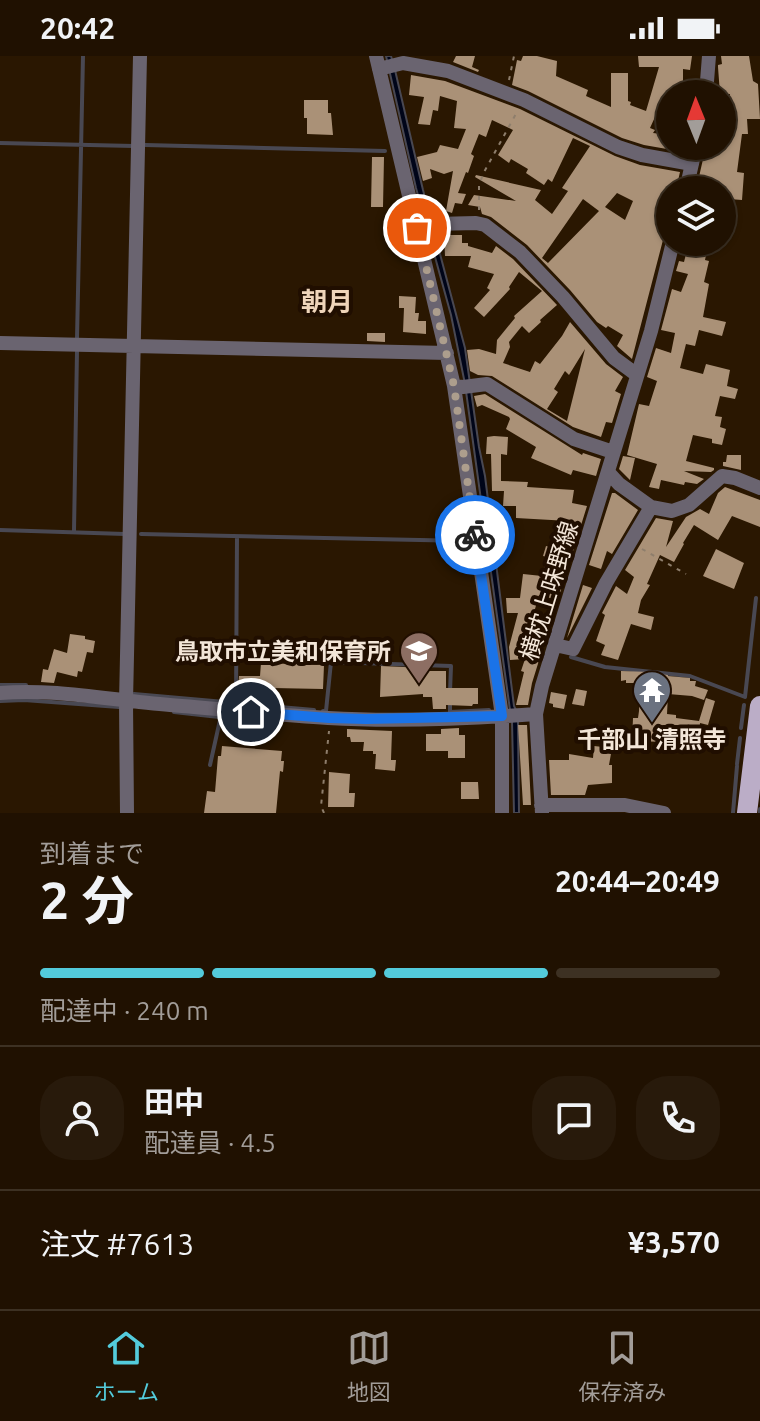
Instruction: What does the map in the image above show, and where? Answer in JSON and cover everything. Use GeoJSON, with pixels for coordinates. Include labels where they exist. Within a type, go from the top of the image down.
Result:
{"type":"FeatureCollection","features":[{"type":"Feature","properties":{"kind":"main road"},"geometry":{"type":"LineString","coordinates":[[753,804],[760,706]]}},
{"type":"Feature","properties":{"kind":"street"},"geometry":{"type":"LineString","coordinates":[[127,813],[126,702],[140,56]]}},
{"type":"Feature","properties":{"kind":"street"},"geometry":{"type":"LineString","coordinates":[[707,80],[709,56]]}},
{"type":"Feature","properties":{"kind":"street"},"geometry":{"type":"LineString","coordinates":[[502,813],[502,716],[454,386],[377,62],[420,65],[448,71],[524,100],[618,147],[642,155],[692,164]]}},
{"type":"Feature","properties":{"kind":"street"},"geometry":{"type":"LineString","coordinates":[[689,176],[693,160]]}},
{"type":"Feature","properties":{"kind":"street"},"geometry":{"type":"LineString","coordinates":[[417,228],[435,224],[480,223],[520,252],[614,358],[637,375]]}},
{"type":"Feature","properties":{"kind":"street","name":"横枕上味野線"},"geometry":{"type":"LineString","coordinates":[[542,809],[536,714],[651,331],[670,256]]}},
{"type":"Feature","properties":{"kind":"street"},"geometry":{"type":"LineString","coordinates":[[0,343],[447,353]]}},
{"type":"Feature","properties":{"kind":"street"},"geometry":{"type":"LineString","coordinates":[[454,386],[487,384],[574,439],[613,452]]}},
{"type":"Feature","properties":{"kind":"street"},"geometry":{"type":"LineString","coordinates":[[608,472],[651,507],[672,511],[689,505],[722,476],[760,488]]}},
{"type":"Feature","properties":{"kind":"street"},"geometry":{"type":"LineString","coordinates":[[555,645],[573,649],[606,583],[651,507]]}},
{"type":"Feature","properties":{"kind":"street"},"geometry":{"type":"LineString","coordinates":[[0,693],[18,691],[73,695],[329,718],[536,714]]}},
{"type":"Feature","properties":{"kind":"street"},"geometry":{"type":"LineString","coordinates":[[542,809],[625,805],[664,813]]}},
{"type":"Feature","properties":{"kind":"path"},"geometry":{"type":"LineString","coordinates":[[506,93],[514,56]]}},
{"type":"Feature","properties":{"kind":"path"},"geometry":{"type":"LineString","coordinates":[[480,223],[479,186],[483,174],[524,100]]}},
{"type":"Feature","properties":{"kind":"path"},"geometry":{"type":"LineString","coordinates":[[631,542],[686,574]]}},
{"type":"Feature","properties":{"kind":"path"},"geometry":{"type":"LineString","coordinates":[[324,813],[321,806],[330,722]]}},
{"type":"Feature","properties":{"kind":"water"},"geometry":{"type":"Polygon","coordinates":[[[386,56],[391,56],[395,70],[465,348],[516,710],[510,710],[465,384],[451,315],[416,188],[386,56]]]}},
{"type":"Feature","properties":{"kind":"water"},"geometry":{"type":"Polygon","coordinates":[[[512,721],[518,721],[519,813],[514,813],[512,721]]]}},
{"type":"Feature","properties":{"kind":"building"},"geometry":{"type":"Polygon","coordinates":[[[456,56],[475,56],[472,67],[478,72],[453,62],[456,56]]]}},
{"type":"Feature","properties":{"kind":"building"},"geometry":{"type":"Polygon","coordinates":[[[523,56],[537,56],[557,61],[556,76],[588,90],[586,96],[611,107],[611,73],[628,73],[628,101],[630,105],[646,111],[659,67],[639,67],[638,56],[692,56],[690,70],[683,69],[683,80],[656,80],[656,115],[650,128],[655,130],[656,147],[622,138],[512,85],[517,60],[521,61],[523,56]]]}},
{"type":"Feature","properties":{"kind":"building"},"geometry":{"type":"Polygon","coordinates":[[[721,56],[749,56],[753,81],[758,84],[760,119],[747,119],[748,134],[742,134],[737,172],[744,173],[742,200],[736,200],[736,176],[699,176],[703,160],[736,160],[736,80],[719,80],[718,65],[722,64],[721,56]]]}},
{"type":"Feature","properties":{"kind":"building"},"geometry":{"type":"Polygon","coordinates":[[[411,75],[445,81],[520,109],[615,156],[640,165],[680,172],[679,176],[656,176],[656,256],[659,256],[632,359],[617,346],[623,335],[597,322],[527,245],[491,217],[482,214],[480,207],[468,205],[474,195],[516,201],[476,175],[541,190],[535,200],[552,214],[568,191],[562,188],[590,146],[573,138],[552,182],[548,179],[544,185],[526,173],[528,169],[511,159],[509,163],[498,155],[513,130],[492,120],[486,137],[479,134],[468,173],[458,193],[466,194],[462,204],[455,203],[452,213],[446,211],[453,171],[444,174],[430,169],[432,178],[423,181],[417,157],[437,152],[440,145],[458,149],[466,129],[454,128],[457,101],[440,96],[438,111],[433,110],[430,125],[418,124],[424,97],[409,95],[411,75]],[[617,193],[605,207],[625,220],[633,201],[617,193]],[[583,199],[542,258],[548,263],[599,211],[583,199]]]}},
{"type":"Feature","properties":{"kind":"building"},"geometry":{"type":"Polygon","coordinates":[[[304,100],[328,100],[333,135],[307,134],[304,100]]]}},
{"type":"Feature","properties":{"kind":"building"},"geometry":{"type":"Polygon","coordinates":[[[372,157],[384,157],[383,207],[371,207],[372,157]]]}},
{"type":"Feature","properties":{"kind":"building"},"geometry":{"type":"Polygon","coordinates":[[[444,235],[462,235],[462,243],[492,253],[496,246],[513,259],[557,305],[529,333],[522,326],[509,342],[503,363],[530,372],[535,361],[540,364],[570,322],[606,364],[623,377],[615,391],[621,394],[612,423],[606,422],[601,437],[573,427],[492,376],[470,371],[467,350],[479,349],[496,354],[497,340],[514,316],[542,291],[519,272],[510,289],[484,317],[474,308],[490,290],[487,288],[494,274],[468,267],[471,256],[445,256],[444,235]],[[585,349],[569,375],[565,371],[554,389],[558,392],[547,409],[567,421],[585,349]]]}},
{"type":"Feature","properties":{"kind":"building"},"geometry":{"type":"Polygon","coordinates":[[[686,256],[706,256],[705,260],[709,261],[704,282],[709,284],[703,317],[726,322],[722,336],[699,330],[695,346],[686,344],[680,368],[703,374],[706,364],[730,370],[727,386],[738,389],[735,399],[720,396],[715,416],[722,417],[720,427],[726,429],[722,445],[712,443],[712,439],[693,435],[686,461],[714,470],[684,471],[704,479],[697,484],[685,482],[684,485],[661,480],[659,489],[649,487],[657,464],[627,455],[639,404],[649,406],[657,381],[647,377],[656,348],[671,353],[675,333],[661,330],[672,289],[681,292],[688,274],[676,271],[679,261],[684,262],[686,256]]]}},
{"type":"Feature","properties":{"kind":"building"},"geometry":{"type":"Polygon","coordinates":[[[399,296],[416,297],[415,313],[419,313],[418,321],[426,321],[426,334],[403,332],[404,308],[399,308],[399,296]]]}},
{"type":"Feature","properties":{"kind":"building"},"geometry":{"type":"Polygon","coordinates":[[[367,333],[385,333],[385,342],[367,341],[367,333]]]}},
{"type":"Feature","properties":{"kind":"building"},"geometry":{"type":"Polygon","coordinates":[[[485,394],[582,455],[601,459],[596,476],[573,470],[571,475],[531,458],[536,447],[506,429],[509,417],[482,405],[477,407],[474,396],[485,394]]]}},
{"type":"Feature","properties":{"kind":"building"},"geometry":{"type":"Polygon","coordinates":[[[487,437],[508,437],[507,455],[501,454],[501,481],[528,482],[527,487],[574,490],[572,503],[587,506],[558,600],[539,595],[533,616],[551,622],[528,705],[516,705],[525,659],[510,660],[509,647],[518,613],[507,613],[506,598],[520,598],[523,574],[542,576],[547,557],[543,556],[546,546],[568,552],[571,528],[568,528],[569,521],[516,518],[516,506],[503,506],[504,491],[492,491],[491,454],[486,454],[487,437]]]}},
{"type":"Feature","properties":{"kind":"building"},"geometry":{"type":"Polygon","coordinates":[[[727,455],[741,455],[741,470],[723,466],[727,455]]]}},
{"type":"Feature","properties":{"kind":"building"},"geometry":{"type":"Polygon","coordinates":[[[623,456],[635,458],[630,480],[619,469],[623,456]]]}},
{"type":"Feature","properties":{"kind":"building"},"geometry":{"type":"Polygon","coordinates":[[[725,487],[760,500],[760,527],[732,516],[718,540],[694,525],[674,562],[660,555],[647,584],[650,585],[638,613],[654,617],[651,630],[631,624],[618,660],[601,655],[605,645],[596,641],[605,615],[602,613],[616,586],[627,594],[634,577],[625,570],[656,518],[673,521],[666,547],[686,517],[700,509],[709,514],[718,493],[725,487]]]}},
{"type":"Feature","properties":{"kind":"building"},"geometry":{"type":"Polygon","coordinates":[[[612,493],[638,510],[612,554],[607,551],[601,569],[589,565],[612,493]]]}},
{"type":"Feature","properties":{"kind":"building"},"geometry":{"type":"Polygon","coordinates":[[[716,549],[744,563],[734,589],[703,576],[716,549]]]}},
{"type":"Feature","properties":{"kind":"building"},"geometry":{"type":"Polygon","coordinates":[[[583,585],[592,588],[567,638],[583,585]]]}},
{"type":"Feature","properties":{"kind":"building"},"geometry":{"type":"Polygon","coordinates":[[[70,634],[95,641],[93,653],[87,652],[82,672],[78,671],[77,677],[57,672],[54,683],[41,682],[43,669],[48,670],[54,649],[67,653],[70,634]]]}},
{"type":"Feature","properties":{"kind":"building"},"geometry":{"type":"Polygon","coordinates":[[[261,663],[324,665],[323,689],[253,686],[253,694],[238,693],[239,676],[260,676],[261,663]]]}},
{"type":"Feature","properties":{"kind":"building"},"geometry":{"type":"Polygon","coordinates":[[[381,666],[446,671],[446,688],[478,688],[478,704],[446,705],[446,709],[433,709],[432,697],[423,697],[423,694],[380,697],[381,666]]]}},
{"type":"Feature","properties":{"kind":"building"},"geometry":{"type":"Polygon","coordinates":[[[621,671],[651,672],[696,681],[695,686],[708,690],[704,700],[668,694],[667,714],[699,721],[706,698],[715,701],[708,725],[700,723],[699,736],[675,733],[675,738],[667,738],[667,742],[632,741],[633,718],[638,718],[639,711],[640,683],[621,681],[621,671]]]}},
{"type":"Feature","properties":{"kind":"building"},"geometry":{"type":"Polygon","coordinates":[[[576,689],[587,691],[584,706],[572,704],[576,689]]]}},
{"type":"Feature","properties":{"kind":"building"},"geometry":{"type":"Polygon","coordinates":[[[551,692],[567,695],[564,709],[549,703],[551,692]]]}},
{"type":"Feature","properties":{"kind":"building"},"geometry":{"type":"Polygon","coordinates":[[[518,725],[527,725],[531,805],[523,805],[518,725]]]}},
{"type":"Feature","properties":{"kind":"building"},"geometry":{"type":"Polygon","coordinates":[[[459,728],[459,735],[465,735],[465,758],[448,758],[448,751],[426,751],[426,734],[441,734],[441,729],[459,728]]]}},
{"type":"Feature","properties":{"kind":"building"},"geometry":{"type":"Polygon","coordinates":[[[347,729],[392,731],[391,760],[396,760],[395,771],[375,769],[376,754],[363,751],[364,742],[351,742],[347,729]]]}},
{"type":"Feature","properties":{"kind":"building"},"geometry":{"type":"Polygon","coordinates":[[[222,746],[282,751],[283,772],[280,771],[276,813],[204,813],[207,791],[215,792],[218,756],[221,756],[222,746]]]}},
{"type":"Feature","properties":{"kind":"building"},"geometry":{"type":"Polygon","coordinates":[[[594,746],[612,748],[609,765],[612,765],[612,783],[588,785],[585,795],[551,795],[549,760],[569,760],[569,754],[593,758],[594,746]]]}},
{"type":"Feature","properties":{"kind":"building"},"geometry":{"type":"Polygon","coordinates":[[[329,772],[350,774],[349,793],[355,793],[354,807],[328,807],[329,772]]]}},
{"type":"Feature","properties":{"kind":"building"},"geometry":{"type":"Polygon","coordinates":[[[461,782],[478,782],[479,799],[461,799],[461,782]]]}},
{"type":"Feature","properties":{"kind":"waterway"},"geometry":{"type":"LineString","coordinates":[[77,339],[83,56]]}},
{"type":"Feature","properties":{"kind":"waterway"},"geometry":{"type":"LineString","coordinates":[[0,143],[134,146]]}},
{"type":"Feature","properties":{"kind":"waterway"},"geometry":{"type":"LineString","coordinates":[[145,145],[385,151]]}},
{"type":"Feature","properties":{"kind":"waterway"},"geometry":{"type":"LineString","coordinates":[[74,531],[77,351]]}},
{"type":"Feature","properties":{"kind":"waterway"},"geometry":{"type":"LineString","coordinates":[[0,530],[125,534]]}},
{"type":"Feature","properties":{"kind":"waterway"},"geometry":{"type":"LineString","coordinates":[[141,534],[467,541]]}},
{"type":"Feature","properties":{"kind":"waterway"},"geometry":{"type":"LineString","coordinates":[[236,702],[237,537]]}},
{"type":"Feature","properties":{"kind":"waterway"},"geometry":{"type":"LineString","coordinates":[[571,657],[605,667],[690,676],[745,697],[756,598]]}},
{"type":"Feature","properties":{"kind":"waterway"},"geometry":{"type":"LineString","coordinates":[[323,711],[326,711],[331,662],[451,666],[450,692]]}},
{"type":"Feature","properties":{"kind":"waterway"},"geometry":{"type":"LineString","coordinates":[[0,685],[26,685]]}},
{"type":"Feature","properties":{"kind":"waterway"},"geometry":{"type":"LineString","coordinates":[[134,694],[314,710]]}},
{"type":"Feature","properties":{"kind":"waterway"},"geometry":{"type":"LineString","coordinates":[[450,700],[450,712],[489,710]]}},
{"type":"Feature","properties":{"kind":"waterway"},"geometry":{"type":"LineString","coordinates":[[0,701],[119,707]]}},
{"type":"Feature","properties":{"kind":"waterway"},"geometry":{"type":"LineString","coordinates":[[741,728],[744,705]]}},
{"type":"Feature","properties":{"kind":"waterway"},"geometry":{"type":"LineString","coordinates":[[174,712],[219,717]]}},
{"type":"Feature","properties":{"kind":"waterway"},"geometry":{"type":"LineString","coordinates":[[210,765],[220,720]]}},
{"type":"Feature","properties":{"kind":"waterway"},"geometry":{"type":"LineString","coordinates":[[737,764],[740,738]]}},
{"type":"Feature","properties":{"kind":"waterway"},"geometry":{"type":"LineString","coordinates":[[733,813],[737,766]]}},
{"type":"Feature","properties":{"kind":"way so far"},"geometry":{"type":"LineString","coordinates":[[417,228],[454,386],[475,535]]}},
{"type":"Feature","properties":{"kind":"place","name":"鳥取市立美和保育所"},"geometry":{"type":"Point","coordinates":[419,685]}},
{"type":"Feature","properties":{"kind":"place","name":"千部山 清照寺"},"geometry":{"type":"Point","coordinates":[652,724]}},
{"type":"Feature","properties":{"kind":"district","name":"朝月"},"geometry":{"type":"Point","coordinates":[327,301]}},
{"type":"Feature","properties":{"kind":"route"},"geometry":{"type":"LineString","coordinates":[[251,712],[366,719],[502,716],[475,535]]}}]}
